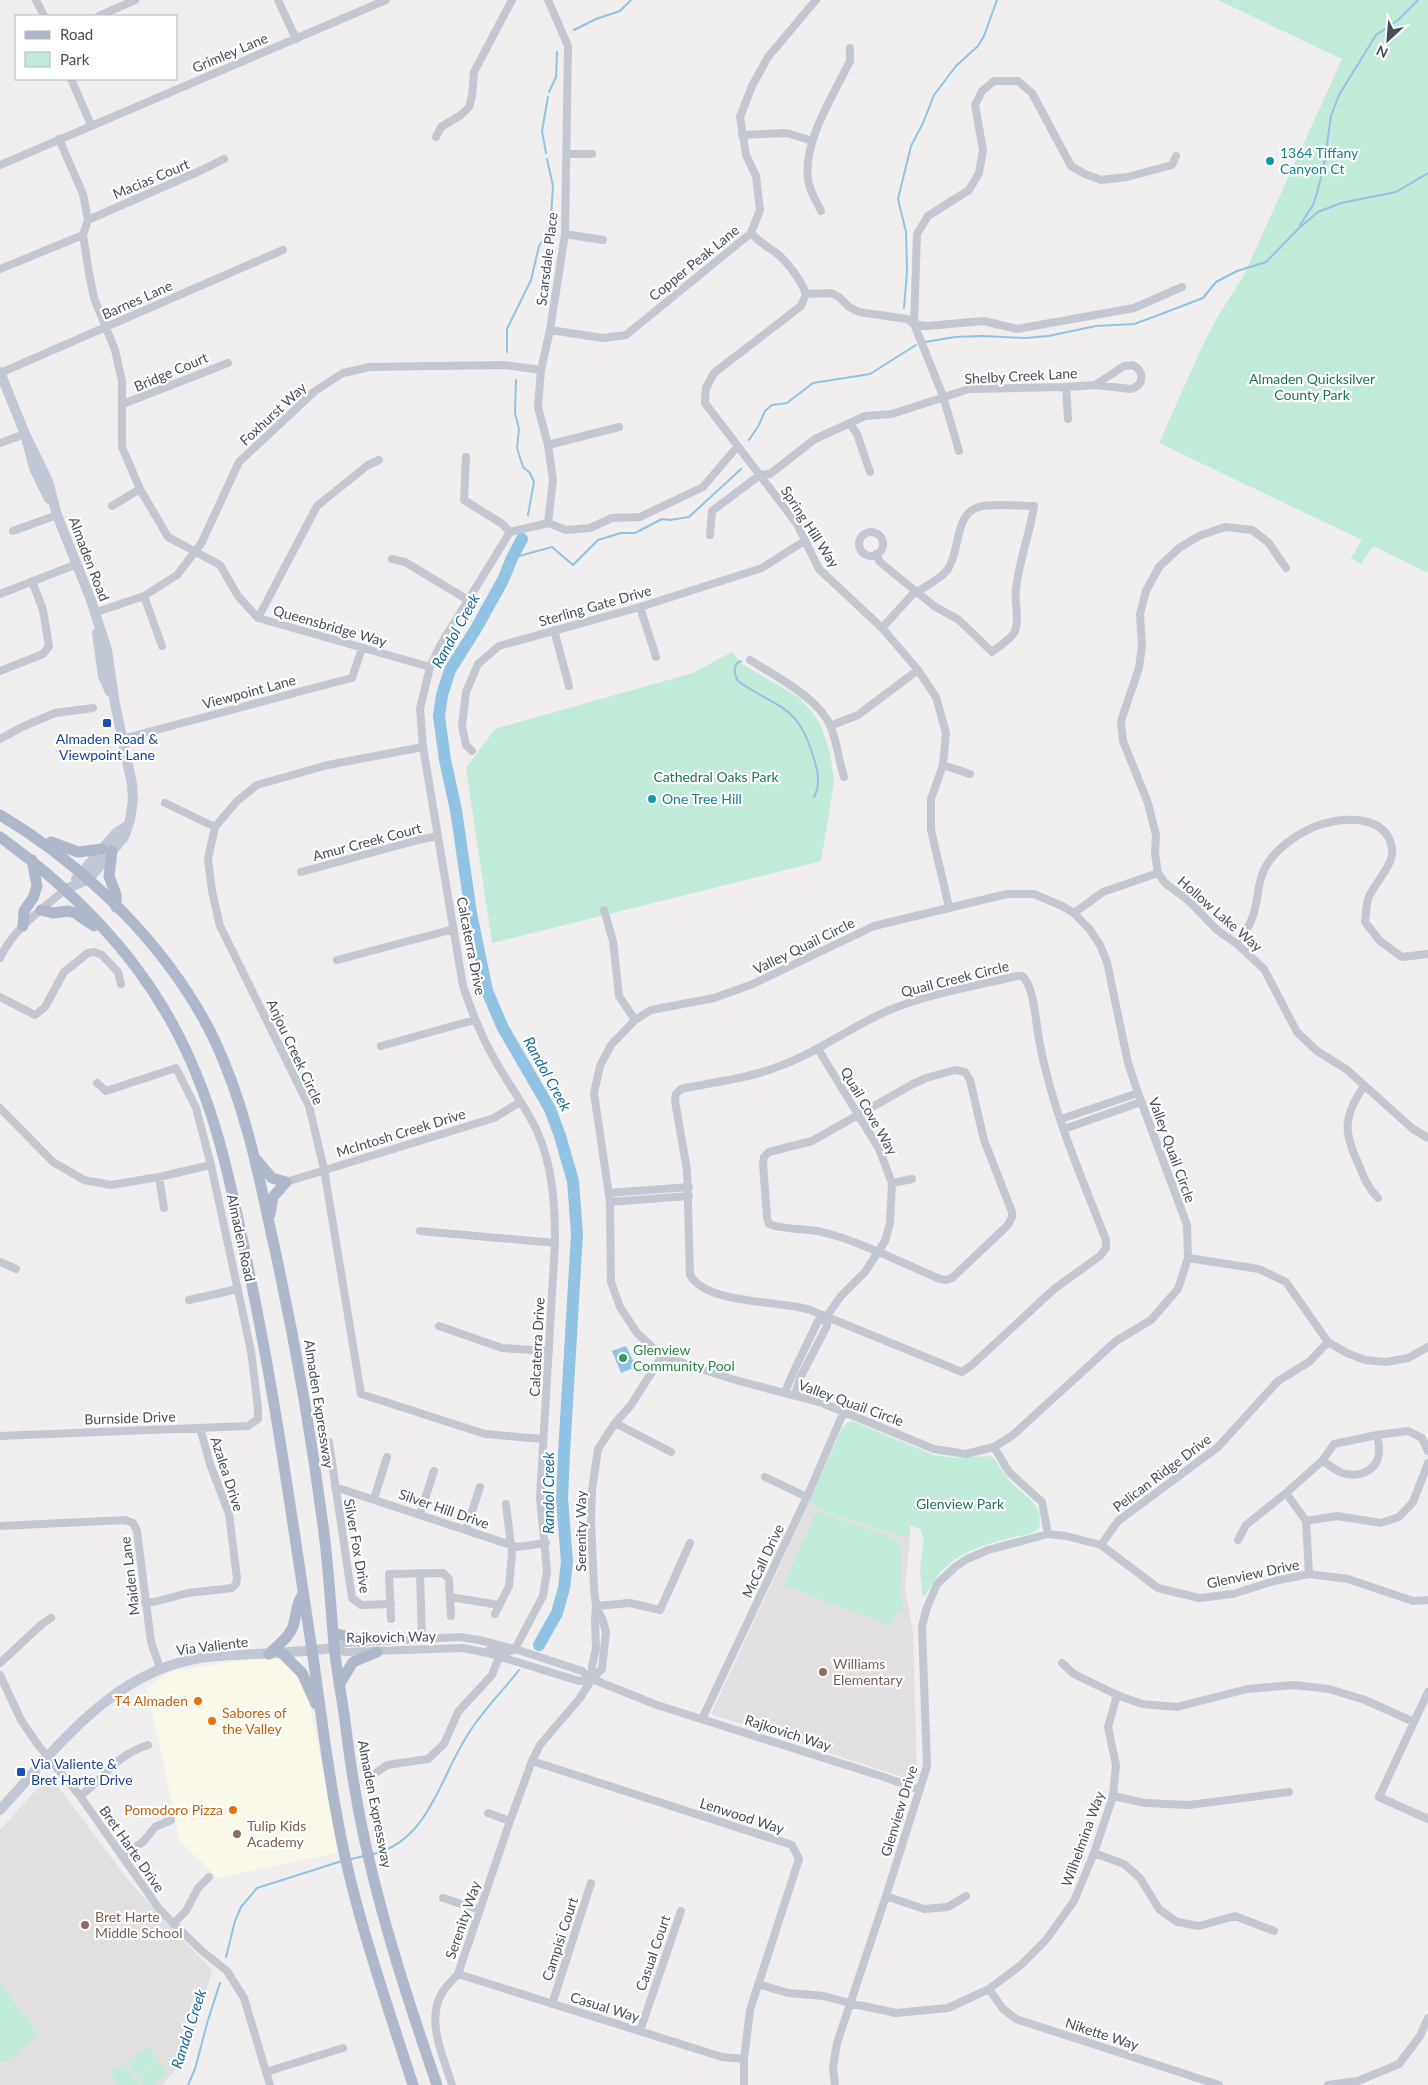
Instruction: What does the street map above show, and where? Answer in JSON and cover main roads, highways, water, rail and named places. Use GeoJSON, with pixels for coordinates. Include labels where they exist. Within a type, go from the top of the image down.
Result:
{"type":"FeatureCollection","features":[{"type":"Feature","properties":{"kind":"main road","name":"Almaden Expressway"},"geometry":{"type":"LineString","coordinates":[[0,815],[44,842],[86,876],[168,965],[199,1012],[228,1072],[244,1118],[269,1221],[297,1355],[324,1540],[334,1648],[355,1791],[370,1862],[404,1986],[437,2085]]}},
{"type":"Feature","properties":{"kind":"main road"},"geometry":{"type":"LineString","coordinates":[[0,837],[32,860],[66,889],[107,932],[141,975],[173,1024],[198,1076],[215,1121],[233,1190],[268,1364],[336,1813],[365,1934],[413,2085]]}},
{"type":"Feature","properties":{"kind":"main road"},"geometry":{"type":"LineString","coordinates":[[44,842],[54,842],[78,852],[107,850],[109,876],[116,895],[116,907]]}},
{"type":"Feature","properties":{"kind":"main road"},"geometry":{"type":"LineString","coordinates":[[23,926],[24,911],[33,898],[37,886],[32,860]]}},
{"type":"Feature","properties":{"kind":"main road"},"geometry":{"type":"LineString","coordinates":[[41,910],[53,913],[68,911],[75,913],[92,926],[107,932]]}},
{"type":"Feature","properties":{"kind":"main road"},"geometry":{"type":"LineString","coordinates":[[254,1156],[272,1178],[286,1182],[273,1197],[269,1221]]}},
{"type":"Feature","properties":{"kind":"main road"},"geometry":{"type":"LineString","coordinates":[[269,1654],[291,1631],[294,1624],[297,1602],[303,1594]]}},
{"type":"Feature","properties":{"kind":"main road"},"geometry":{"type":"LineString","coordinates":[[333,1633],[355,1638],[362,1642]]}},
{"type":"Feature","properties":{"kind":"main road"},"geometry":{"type":"LineString","coordinates":[[340,1685],[353,1662],[377,1652]]}},
{"type":"Feature","properties":{"kind":"main road"},"geometry":{"type":"LineString","coordinates":[[282,1653],[302,1673],[320,1711]]}},
{"type":"Feature","properties":{"kind":"water","name":"Glenview Community Pool"},"geometry":{"type":"Polygon","coordinates":[[[626,1346],[636,1367],[621,1373],[612,1351],[626,1346]]]}},
{"type":"Feature","properties":{"kind":"waterway","name":"Randol Creek"},"geometry":{"type":"LineString","coordinates":[[574,30],[596,19],[620,11],[631,0]]}},
{"type":"Feature","properties":{"kind":"waterway"},"geometry":{"type":"LineString","coordinates":[[904,308],[907,271],[906,232],[898,199],[911,146],[934,95],[956,66],[978,46],[984,36],[997,0]]}},
{"type":"Feature","properties":{"kind":"waterway"},"geometry":{"type":"LineString","coordinates":[[1300,225],[1313,205],[1317,193],[1324,165],[1331,116],[1339,95],[1376,35],[1398,20],[1418,0]]}},
{"type":"Feature","properties":{"kind":"waterway","name":"Randol Creek"},"geometry":{"type":"LineString","coordinates":[[549,92],[556,77],[557,52]]}},
{"type":"Feature","properties":{"kind":"waterway","name":"Randol Creek"},"geometry":{"type":"LineString","coordinates":[[546,153],[542,131],[548,97]]}},
{"type":"Feature","properties":{"kind":"waterway","name":"Randol Creek"},"geometry":{"type":"LineString","coordinates":[[507,352],[507,329],[531,280],[539,246],[546,236],[551,216],[553,186],[547,159]]}},
{"type":"Feature","properties":{"kind":"waterway"},"geometry":{"type":"LineString","coordinates":[[925,342],[955,337],[1026,338],[1048,336],[1096,326],[1134,324],[1203,298],[1216,282],[1237,271],[1266,262],[1298,229],[1318,212],[1341,203],[1396,192],[1428,173]]}},
{"type":"Feature","properties":{"kind":"waterway"},"geometry":{"type":"LineString","coordinates":[[749,440],[759,425],[765,411],[772,405],[787,403],[813,383],[870,374],[916,345]]}},
{"type":"Feature","properties":{"kind":"waterway","name":"Randol Creek"},"geometry":{"type":"LineString","coordinates":[[516,380],[515,413],[519,429],[517,448],[523,467],[530,473],[534,482],[528,515]]}},
{"type":"Feature","properties":{"kind":"waterway"},"geometry":{"type":"LineString","coordinates":[[512,558],[552,547],[573,565],[598,540],[621,533],[635,533],[662,519],[670,520],[689,517],[741,469]]}},
{"type":"Feature","properties":{"kind":"waterway","name":"Randol Creek"},"geometry":{"type":"LineString","coordinates":[[522,539],[503,580],[450,670],[442,695],[439,716],[445,760],[456,810],[471,913],[487,991],[503,1028],[550,1109],[573,1181],[577,1234],[562,1499],[567,1562],[564,1588],[557,1613],[539,1645]]}},
{"type":"Feature","properties":{"kind":"waterway"},"geometry":{"type":"LineString","coordinates":[[741,661],[735,667],[738,681],[785,710],[794,717],[801,727],[808,741],[818,773],[818,788],[814,797]]}},
{"type":"Feature","properties":{"kind":"waterway","name":"Randol Creek"},"geometry":{"type":"LineString","coordinates":[[373,1854],[392,1847],[408,1836],[420,1822],[473,1727],[519,1670]]}},
{"type":"Feature","properties":{"kind":"waterway","name":"Randol Creek"},"geometry":{"type":"LineString","coordinates":[[351,1859],[364,1856]]}},
{"type":"Feature","properties":{"kind":"waterway","name":"Randol Creek"},"geometry":{"type":"LineString","coordinates":[[226,1957],[235,1921],[241,1907],[257,1888],[342,1861]]}},
{"type":"Feature","properties":{"kind":"waterway","name":"Randol Creek"},"geometry":{"type":"LineString","coordinates":[[188,2085],[195,2069],[220,1983]]}},
{"type":"Feature","properties":{"kind":"place","name":"1364 Tiffany Canyon Ct"},"geometry":{"type":"Point","coordinates":[1270,161]}},
{"type":"Feature","properties":{"kind":"place","name":"Almaden Road & Viewpoint Lane"},"geometry":{"type":"Point","coordinates":[107,723]}},
{"type":"Feature","properties":{"kind":"place","name":"One Tree Hill"},"geometry":{"type":"Point","coordinates":[652,799]}},
{"type":"Feature","properties":{"kind":"place","name":"Glenview Community Pool"},"geometry":{"type":"Point","coordinates":[623,1358]}},
{"type":"Feature","properties":{"kind":"place","name":"Williams Elementary"},"geometry":{"type":"Point","coordinates":[823,1672]}},
{"type":"Feature","properties":{"kind":"place","name":"T4 Almaden"},"geometry":{"type":"Point","coordinates":[198,1701]}},
{"type":"Feature","properties":{"kind":"place","name":"Sabores of the Valley"},"geometry":{"type":"Point","coordinates":[212,1721]}},
{"type":"Feature","properties":{"kind":"place","name":"Via Valiente & Bret Harte Drive"},"geometry":{"type":"Point","coordinates":[21,1772]}},
{"type":"Feature","properties":{"kind":"place","name":"Pomodoro Pizza"},"geometry":{"type":"Point","coordinates":[233,1810]}},
{"type":"Feature","properties":{"kind":"place","name":"Tulip Kids Academy"},"geometry":{"type":"Point","coordinates":[237,1834]}},
{"type":"Feature","properties":{"kind":"place","name":"Bret Harte Middle School"},"geometry":{"type":"Point","coordinates":[85,1925]}},
{"type":"Feature","properties":{"kind":"park label","name":"Almaden Quicksilver County Park"},"geometry":{"type":"Point","coordinates":[1312,388]}},
{"type":"Feature","properties":{"kind":"park label","name":"Cathedral Oaks Park"},"geometry":{"type":"Point","coordinates":[716,777]}},
{"type":"Feature","properties":{"kind":"park label","name":"Glenview Park"},"geometry":{"type":"Point","coordinates":[960,1504]}}]}
